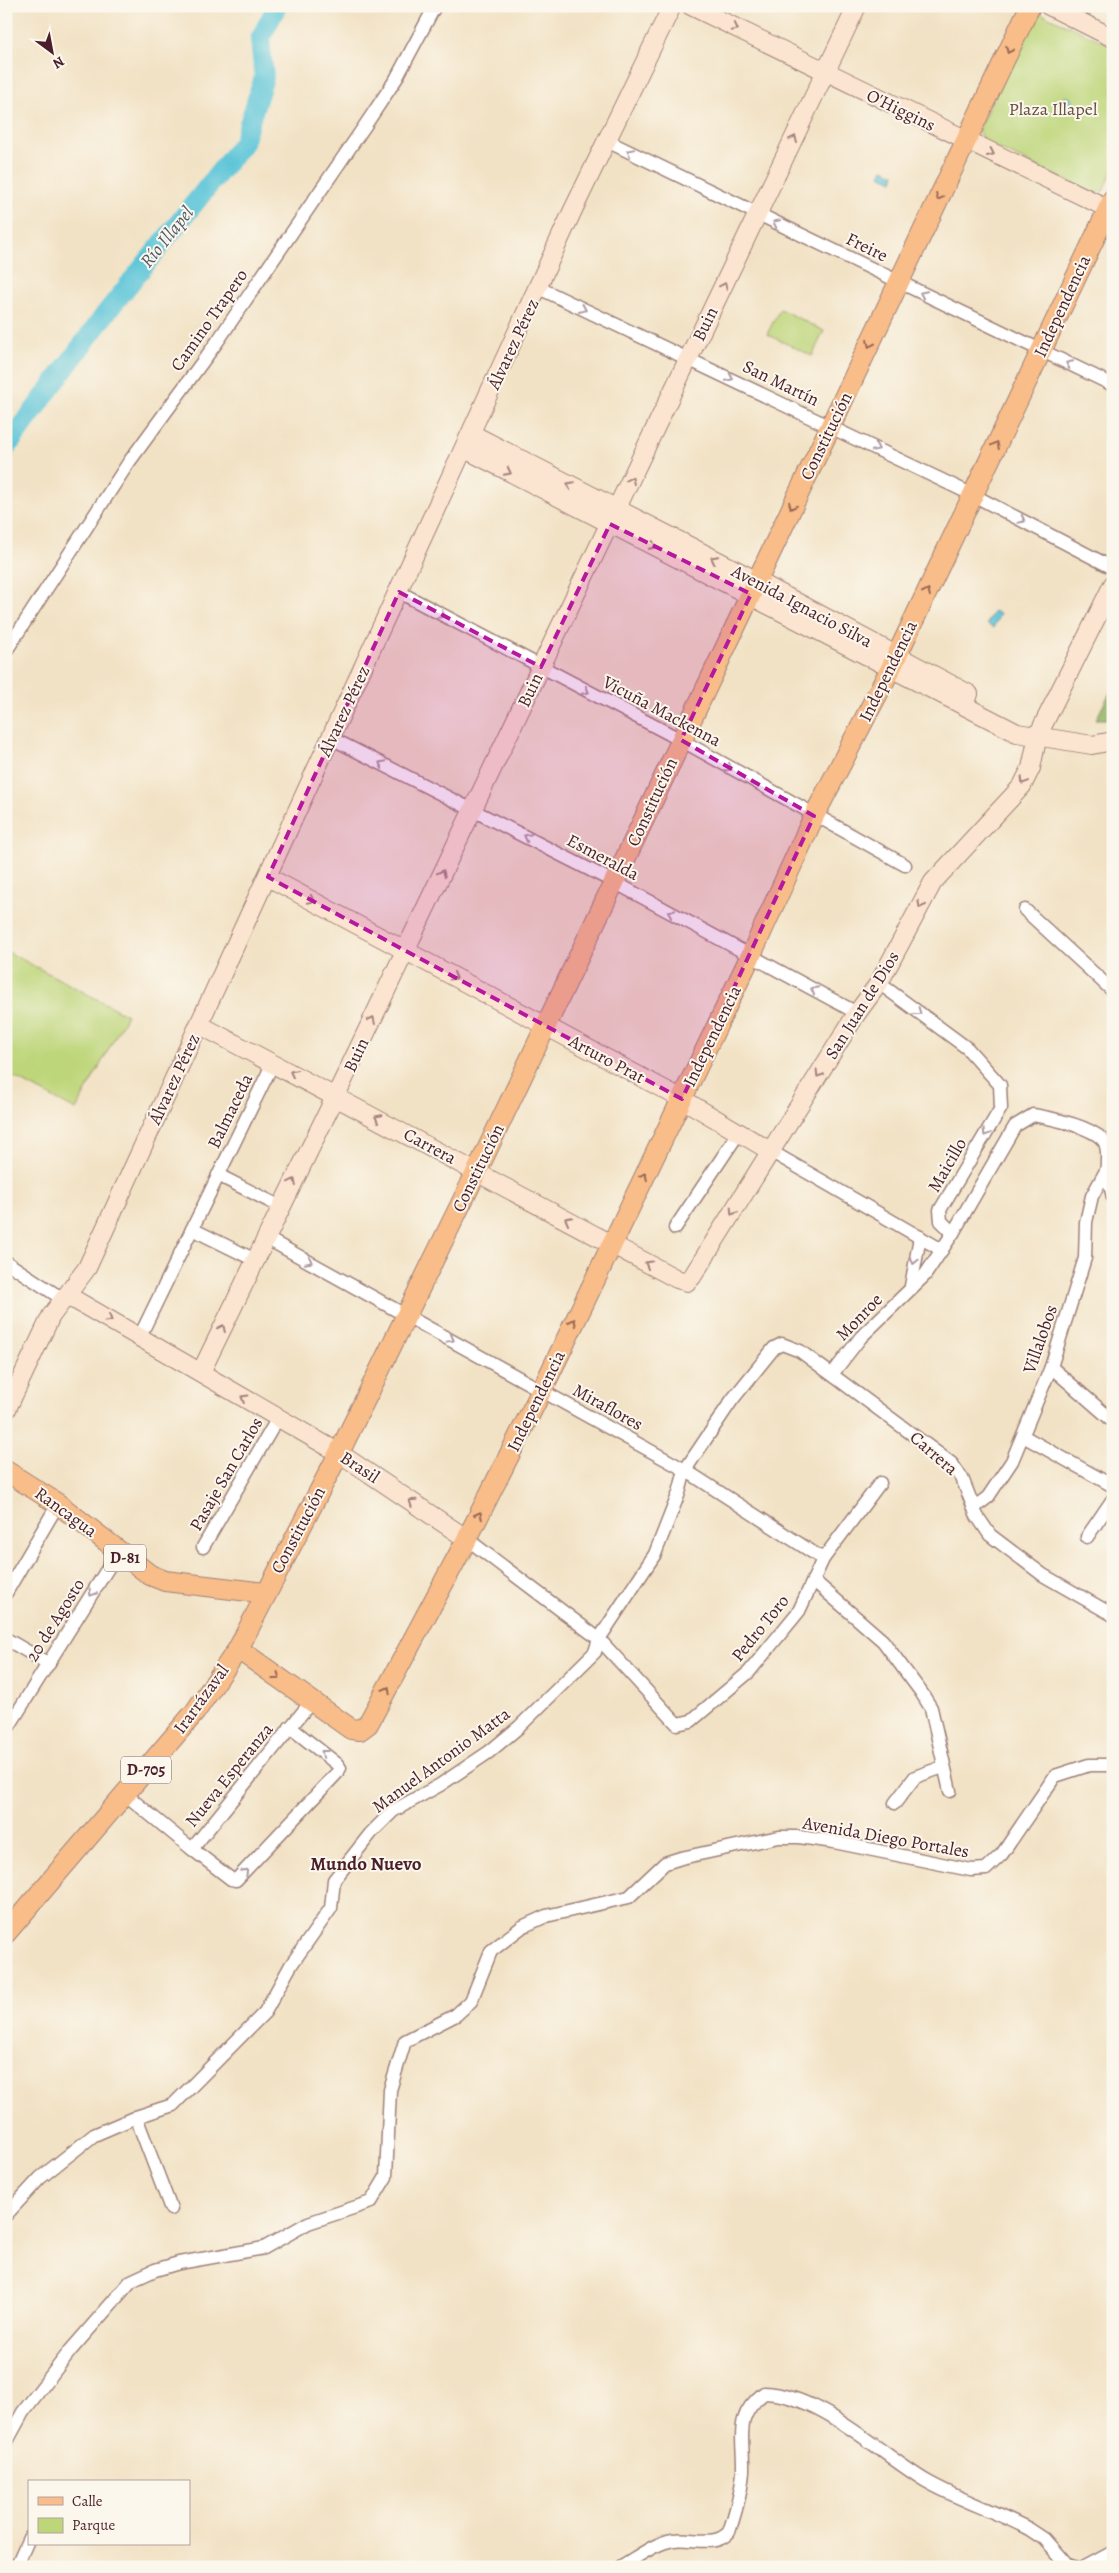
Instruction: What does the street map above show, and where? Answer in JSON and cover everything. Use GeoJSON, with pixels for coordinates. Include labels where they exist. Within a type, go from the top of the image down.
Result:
{"type":"FeatureCollection","features":[{"type":"Feature","properties":{"kind":"main road","name":"Constitución"},"geometry":{"type":"LineString","coordinates":[[265,1593],[339,1453],[477,1171],[1030,6]]}},
{"type":"Feature","properties":{"kind":"main road","name":"Independencia"},"geometry":{"type":"LineString","coordinates":[[238,1648],[351,1729],[360,1730],[366,1726],[467,1539],[542,1390],[610,1243],[751,955],[814,816],[894,662],[1111,206]]}},
{"type":"Feature","properties":{"kind":"main road","name":"Rancagua"},"geometry":{"type":"LineString","coordinates":[[6,1471],[58,1504],[143,1571],[165,1581],[265,1593]]}},
{"type":"Feature","properties":{"kind":"main road","name":"Irarrázaval"},"geometry":{"type":"LineString","coordinates":[[6,1933],[195,1712],[238,1648],[265,1593]]}},
{"type":"Feature","properties":{"kind":"street","name":"Camino Trapero"},"geometry":{"type":"LineString","coordinates":[[6,651],[129,462],[217,342],[396,79],[435,6]]}},
{"type":"Feature","properties":{"kind":"street","name":"Álvarez Pérez"},"geometry":{"type":"LineString","coordinates":[[6,1411],[46,1326],[87,1268],[607,141],[672,6]]}},
{"type":"Feature","properties":{"kind":"street","name":"O'Higgins"},"geometry":{"type":"LineString","coordinates":[[691,6],[966,142],[1111,206]]}},
{"type":"Feature","properties":{"kind":"street","name":"Buin"},"geometry":{"type":"LineString","coordinates":[[201,1372],[336,1096],[857,6]]}},
{"type":"Feature","properties":{"kind":"street"},"geometry":{"type":"LineString","coordinates":[[1049,6],[1113,38]]}},
{"type":"Feature","properties":{"kind":"street","name":"Freire"},"geometry":{"type":"LineString","coordinates":[[607,141],[1113,385]]}},
{"type":"Feature","properties":{"kind":"street","name":"San Martín"},"geometry":{"type":"LineString","coordinates":[[539,288],[973,495],[1113,568]]}},
{"type":"Feature","properties":{"kind":"street","name":"Avenida Ignacio Silva"},"geometry":{"type":"LineString","coordinates":[[468,442],[754,587],[894,662],[1017,733],[1092,745],[1113,741]]}},
{"type":"Feature","properties":{"kind":"street","name":"San Juan de Dios"},"geometry":{"type":"LineString","coordinates":[[687,1282],[772,1152],[857,1013],[879,983],[933,882],[1022,786],[1031,768],[1038,735],[1113,584]]}},
{"type":"Feature","properties":{"kind":"street","name":"Vicuña Mackenna"},"geometry":{"type":"LineString","coordinates":[[399,592],[681,740],[814,816],[905,865]]}},
{"type":"Feature","properties":{"kind":"street","name":"Esmeralda"},"geometry":{"type":"LineString","coordinates":[[331,738],[614,882],[857,1013]]}},
{"type":"Feature","properties":{"kind":"street","name":"Arturo Prat"},"geometry":{"type":"LineString","coordinates":[[268,877],[682,1099],[738,1134],[942,1250]]}},
{"type":"Feature","properties":{"kind":"street"},"geometry":{"type":"LineString","coordinates":[[1024,910],[1113,991]]}},
{"type":"Feature","properties":{"kind":"street","name":"Maicillo"},"geometry":{"type":"LineString","coordinates":[[879,983],[967,1048],[1000,1085],[1000,1108],[940,1210],[941,1221],[953,1233]]}},
{"type":"Feature","properties":{"kind":"street","name":"Carrera"},"geometry":{"type":"LineString","coordinates":[[200,1025],[477,1171],[676,1279],[687,1282]]}},
{"type":"Feature","properties":{"kind":"street","name":"Balmaceda"},"geometry":{"type":"LineString","coordinates":[[140,1336],[273,1063]]}},
{"type":"Feature","properties":{"kind":"street"},"geometry":{"type":"LineString","coordinates":[[953,1233],[1015,1126],[1033,1114],[1057,1120],[1098,1136],[1104,1142],[1108,1153],[1107,1168],[1113,1197]]}},
{"type":"Feature","properties":{"kind":"street"},"geometry":{"type":"LineString","coordinates":[[675,1228],[738,1134]]}},
{"type":"Feature","properties":{"kind":"street","name":"Villalobos"},"geometry":{"type":"LineString","coordinates":[[975,1507],[988,1497],[1012,1461],[1051,1367],[1085,1258],[1086,1222],[1092,1196],[1107,1168]]}},
{"type":"Feature","properties":{"kind":"street"},"geometry":{"type":"LineString","coordinates":[[218,1175],[281,1207]]}},
{"type":"Feature","properties":{"kind":"street"},"geometry":{"type":"LineString","coordinates":[[192,1229],[255,1260]]}},
{"type":"Feature","properties":{"kind":"street","name":"Monroe"},"geometry":{"type":"LineString","coordinates":[[833,1373],[861,1337],[895,1305],[911,1286],[925,1275],[953,1233]]}},
{"type":"Feature","properties":{"kind":"street","name":"Monroe"},"geometry":{"type":"LineString","coordinates":[[911,1286],[920,1237]]}},
{"type":"Feature","properties":{"kind":"street","name":"Miraflores"},"geometry":{"type":"LineString","coordinates":[[266,1238],[407,1314],[685,1470],[823,1559]]}},
{"type":"Feature","properties":{"kind":"street","name":"Brasil"},"geometry":{"type":"LineString","coordinates":[[6,1262],[36,1279],[55,1294],[77,1301],[140,1336],[339,1453],[467,1539],[599,1639],[677,1724]]}},
{"type":"Feature","properties":{"kind":"street","name":"Carrera"},"geometry":{"type":"LineString","coordinates":[[782,1344],[791,1346],[833,1373],[950,1463],[962,1478],[978,1516],[990,1535],[1043,1575],[1113,1615]]}},
{"type":"Feature","properties":{"kind":"street","name":"Manuel Antonio Matta"},"geometry":{"type":"LineString","coordinates":[[6,2215],[40,2178],[94,2135],[136,2117],[173,2105],[265,2012],[291,1965],[331,1908],[334,1880],[371,1833],[394,1811],[459,1773],[519,1727],[595,1652],[599,1639],[655,1554],[685,1470],[732,1400],[768,1354],[782,1344]]}},
{"type":"Feature","properties":{"kind":"street"},"geometry":{"type":"LineString","coordinates":[[1051,1367],[1113,1421]]}},
{"type":"Feature","properties":{"kind":"street","name":"Pasaje San Carlos"},"geometry":{"type":"LineString","coordinates":[[203,1547],[278,1418]]}},
{"type":"Feature","properties":{"kind":"street"},"geometry":{"type":"LineString","coordinates":[[1022,1436],[1113,1486]]}},
{"type":"Feature","properties":{"kind":"street","name":"Pedro Toro"},"geometry":{"type":"LineString","coordinates":[[677,1724],[692,1721],[749,1672],[799,1611],[823,1559],[880,1482]]}},
{"type":"Feature","properties":{"kind":"street"},"geometry":{"type":"LineString","coordinates":[[1087,1537],[1113,1499]]}},
{"type":"Feature","properties":{"kind":"street"},"geometry":{"type":"LineString","coordinates":[[6,1593],[58,1504]]}},
{"type":"Feature","properties":{"kind":"street","name":"20 de Agosto"},"geometry":{"type":"LineString","coordinates":[[8,1724],[49,1664],[118,1552]]}},
{"type":"Feature","properties":{"kind":"street"},"geometry":{"type":"LineString","coordinates":[[813,1580],[883,1641],[922,1692],[931,1708],[950,1791]]}},
{"type":"Feature","properties":{"kind":"street"},"geometry":{"type":"LineString","coordinates":[[6,1639],[49,1664]]}},
{"type":"Feature","properties":{"kind":"street","name":"Nueva Esperanza"},"geometry":{"type":"LineString","coordinates":[[125,1794],[192,1849],[311,1702]]}},
{"type":"Feature","properties":{"kind":"street"},"geometry":{"type":"LineString","coordinates":[[192,1849],[231,1879],[236,1880],[337,1773],[340,1768],[338,1764],[290,1727]]}},
{"type":"Feature","properties":{"kind":"street","name":"Avenida Diego Portales"},"geometry":{"type":"LineString","coordinates":[[6,2442],[23,2412],[70,2351],[131,2281],[155,2270],[179,2263],[264,2248],[308,2223],[371,2202],[386,2177],[390,2090],[405,2041],[456,2015],[471,2001],[491,1950],[522,1927],[546,1916],[629,1897],[665,1863],[779,1837],[834,1842],[971,1870],[986,1869],[1002,1854],[1055,1776],[1089,1765],[1113,1765]]}},
{"type":"Feature","properties":{"kind":"street"},"geometry":{"type":"LineString","coordinates":[[895,1803],[915,1778],[943,1767]]}},
{"type":"Feature","properties":{"kind":"street"},"geometry":{"type":"LineString","coordinates":[[136,2117],[171,2208]]}},
{"type":"Feature","properties":{"kind":"street"},"geometry":{"type":"LineString","coordinates":[[620,2567],[671,2540],[695,2539],[714,2542],[724,2538],[729,2532],[743,2473],[740,2435],[744,2417],[752,2403],[764,2393],[790,2397],[849,2428],[926,2481],[1029,2529],[1044,2539],[1066,2564],[1074,2567]]}},
{"type":"Feature","properties":{"kind":"street"},"geometry":{"type":"LineString","coordinates":[[16,2567],[28,2540]]}},
{"type":"Feature","properties":{"kind":"street"},"geometry":{"type":"LineString","coordinates":[[1085,2567],[1113,2552]]}},
{"type":"Feature","properties":{"kind":"highlighted area"},"geometry":{"type":"Polygon","coordinates":[[[610,524],[751,594],[681,740],[814,816],[682,1099],[268,877],[399,592],[541,667],[610,524]]]}},
{"type":"Feature","properties":{"kind":"green space","name":"Plaza Illapel"},"geometry":{"type":"Polygon","coordinates":[[[1040,13],[1113,46],[1113,171],[1103,191],[1093,193],[984,142],[978,130],[1030,20],[1040,13]]]}},
{"type":"Feature","properties":{"kind":"green space"},"geometry":{"type":"Polygon","coordinates":[[[780,309],[824,331],[812,356],[767,334],[780,309]]]}},
{"type":"Feature","properties":{"kind":"green space"},"geometry":{"type":"Polygon","coordinates":[[[1113,687],[1113,715],[1106,719],[1096,719],[1113,687]]]}},
{"type":"Feature","properties":{"kind":"green space"},"geometry":{"type":"Polygon","coordinates":[[[6,951],[127,1015],[76,1110],[6,1073],[6,951]]]}},
{"type":"Feature","properties":{"kind":"water"},"geometry":{"type":"Polygon","coordinates":[[[1065,97],[1069,97],[1073,103],[1069,109],[1065,109],[1061,105],[1061,101],[1065,97]]]}},
{"type":"Feature","properties":{"kind":"water"},"geometry":{"type":"Polygon","coordinates":[[[883,169],[895,174],[893,181],[880,175],[883,169]]]}},
{"type":"Feature","properties":{"kind":"water"},"geometry":{"type":"Polygon","coordinates":[[[994,611],[1000,614],[993,628],[987,624],[994,611]]]}},
{"type":"Feature","properties":{"kind":"waterway","name":"Río Illapel"},"geometry":{"type":"LineString","coordinates":[[6,448],[106,313],[243,143],[264,77],[260,39],[277,6]]}},
{"type":"Feature","properties":{"kind":"district","name":"Mundo Nuevo"},"geometry":{"type":"Point","coordinates":[366,1864]}}]}
